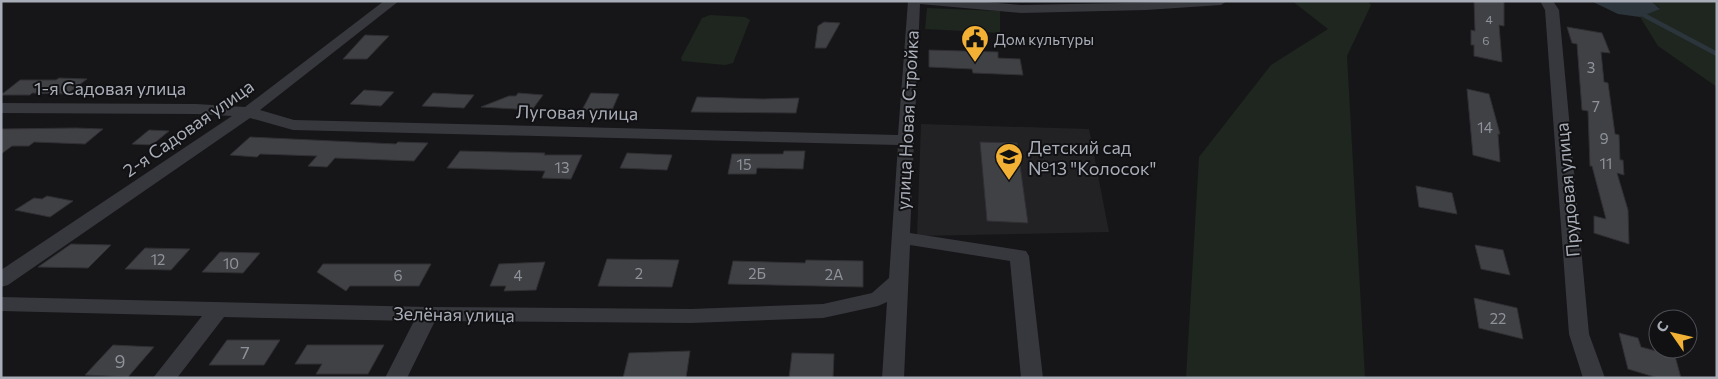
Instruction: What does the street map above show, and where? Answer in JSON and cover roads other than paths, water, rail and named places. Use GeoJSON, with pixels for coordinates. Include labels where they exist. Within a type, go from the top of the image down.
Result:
{"type":"FeatureCollection","features":[{"type":"Feature","properties":{"kind":"street","name":"2-я Садовая улица"},"geometry":{"type":"LineString","coordinates":[[1,280],[248,112],[393,1]]}},
{"type":"Feature","properties":{"kind":"street","name":"улица Новая Стройка"},"geometry":{"type":"LineString","coordinates":[[893,378],[914,1]]}},
{"type":"Feature","properties":{"kind":"street"},"geometry":{"type":"LineString","coordinates":[[924,1],[1021,9],[1146,6],[1222,1]]}},
{"type":"Feature","properties":{"kind":"street","name":"Прудовая улица"},"geometry":{"type":"LineString","coordinates":[[1546,1],[1552,10],[1579,334],[1594,378]]}},
{"type":"Feature","properties":{"kind":"street","name":"1-я Садовая улица"},"geometry":{"type":"LineString","coordinates":[[1,108],[196,109],[248,112]]}},
{"type":"Feature","properties":{"kind":"street","name":"Луговая улица"},"geometry":{"type":"LineString","coordinates":[[248,112],[293,125],[906,140]]}},
{"type":"Feature","properties":{"kind":"street"},"geometry":{"type":"LineString","coordinates":[[901,238],[1019,256],[1032,378]]}},
{"type":"Feature","properties":{"kind":"street","name":"Зелёная улица"},"geometry":{"type":"LineString","coordinates":[[1,304],[428,314],[691,316],[823,310],[878,299],[898,281]]}},
{"type":"Feature","properties":{"kind":"street"},"geometry":{"type":"LineString","coordinates":[[164,378],[219,308]]}},
{"type":"Feature","properties":{"kind":"street"},"geometry":{"type":"LineString","coordinates":[[396,378],[428,314]]}},
{"type":"Feature","properties":{"kind":"waterway"},"geometry":{"type":"LineString","coordinates":[[1638,12],[1717,54]]}},
{"type":"Feature","properties":{"kind":"place","name":"Дом культуры"},"geometry":{"type":"Point","coordinates":[975,63]}},
{"type":"Feature","properties":{"kind":"place","name":"Детский сад №13 \"Колосок\""},"geometry":{"type":"Point","coordinates":[1009,181]}}]}
